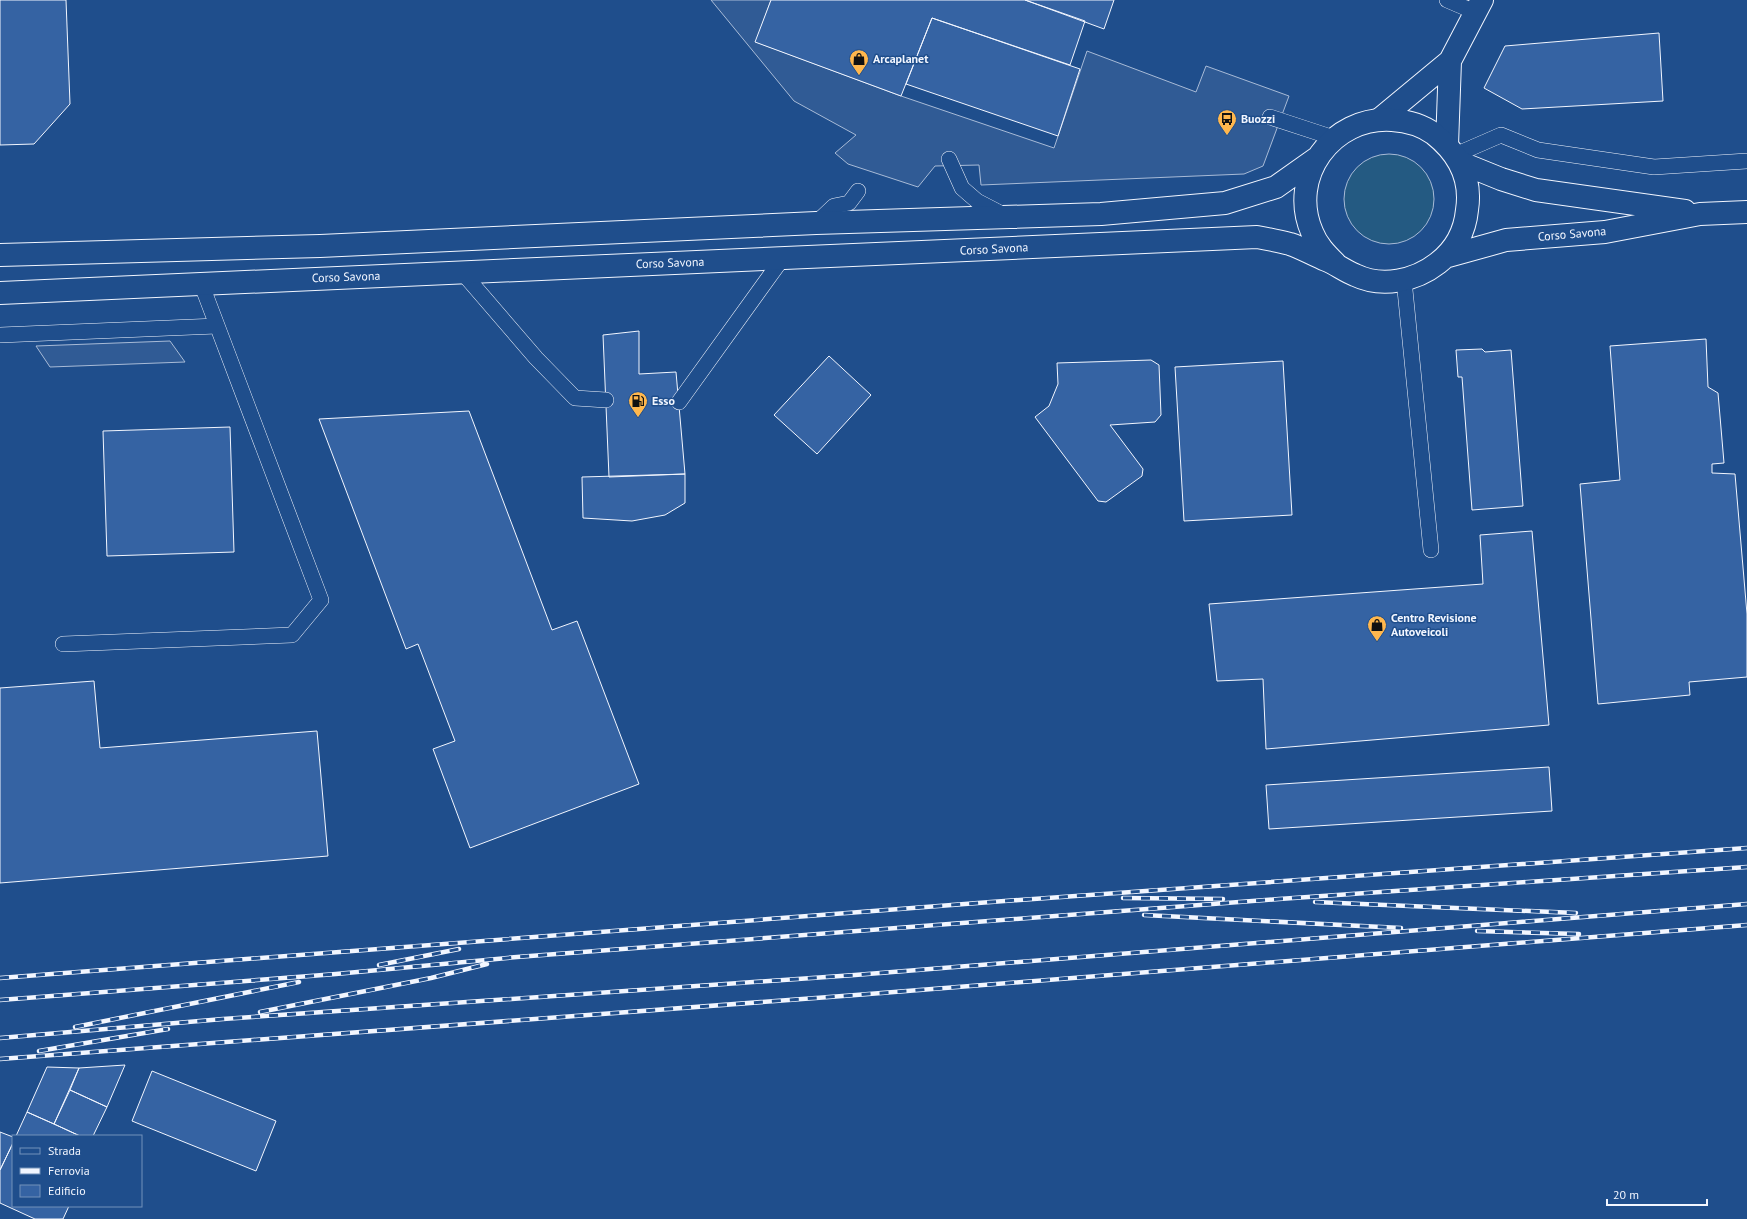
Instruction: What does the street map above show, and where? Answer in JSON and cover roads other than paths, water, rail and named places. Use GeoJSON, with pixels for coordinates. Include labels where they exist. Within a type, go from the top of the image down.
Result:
{"type":"FeatureCollection","features":[{"type":"Feature","properties":{"kind":"main road"},"geometry":{"type":"LineString","coordinates":[[1380,119],[1450,61],[1478,6]]}},
{"type":"Feature","properties":{"kind":"main road"},"geometry":{"type":"LineString","coordinates":[[1450,61],[1454,154]]}},
{"type":"Feature","properties":{"kind":"main road"},"geometry":{"type":"LineString","coordinates":[[0,255],[328,246],[816,223],[1101,214],[1225,203],[1276,187],[1317,158],[1334,138],[1355,125],[1380,119],[1405,120],[1428,129],[1454,154],[1467,181],[1469,201],[1466,221],[1458,241],[1446,257],[1426,272],[1404,280],[1379,282],[1356,276],[1335,264],[1322,249],[1312,233],[1306,214],[1305,195],[1309,175],[1317,158]]}},
{"type":"Feature","properties":{"kind":"main road","name":"Corso Savona"},"geometry":{"type":"LineString","coordinates":[[1454,154],[1501,179],[1536,190],[1606,199],[1700,214]]}},
{"type":"Feature","properties":{"kind":"main road","name":"Corso Savona"},"geometry":{"type":"LineString","coordinates":[[1446,257],[1506,240],[1605,232],[1700,214],[1747,212]]}},
{"type":"Feature","properties":{"kind":"main road","name":"Corso Savona"},"geometry":{"type":"LineString","coordinates":[[0,292],[782,259],[1257,237],[1290,245],[1335,264]]}},
{"type":"Feature","properties":{"kind":"lane"},"geometry":{"type":"LineString","coordinates":[[1447,0],[1478,6]]}},
{"type":"Feature","properties":{"kind":"lane"},"geometry":{"type":"LineString","coordinates":[[1270,117],[1334,138]]}},
{"type":"Feature","properties":{"kind":"lane"},"geometry":{"type":"LineString","coordinates":[[1454,154],[1500,135],[1538,150],[1654,167],[1747,161]]}},
{"type":"Feature","properties":{"kind":"lane"},"geometry":{"type":"LineString","coordinates":[[949,159],[962,188],[977,202],[1006,217]]}},
{"type":"Feature","properties":{"kind":"lane"},"geometry":{"type":"LineString","coordinates":[[816,223],[834,206],[849,203],[858,191]]}},
{"type":"Feature","properties":{"kind":"lane"},"geometry":{"type":"LineString","coordinates":[[679,402],[782,259]]}},
{"type":"Feature","properties":{"kind":"lane"},"geometry":{"type":"LineString","coordinates":[[462,272],[536,358],[575,398],[606,400]]}},
{"type":"Feature","properties":{"kind":"lane"},"geometry":{"type":"LineString","coordinates":[[1404,280],[1431,550]]}},
{"type":"Feature","properties":{"kind":"lane"},"geometry":{"type":"LineString","coordinates":[[63,644],[292,635],[321,600],[201,284]]}},
{"type":"Feature","properties":{"kind":"lane"},"geometry":{"type":"LineString","coordinates":[[0,335],[217,326]]}},
{"type":"Feature","properties":{"kind":"railway"},"geometry":{"type":"LineString","coordinates":[[0,978],[991,902],[1747,848]]}},
{"type":"Feature","properties":{"kind":"railway"},"geometry":{"type":"LineString","coordinates":[[0,1000],[336,974],[517,957],[1279,899],[1747,867]]}},
{"type":"Feature","properties":{"kind":"railway"},"geometry":{"type":"LineString","coordinates":[[1123,898],[1223,899]]}},
{"type":"Feature","properties":{"kind":"railway"},"geometry":{"type":"LineString","coordinates":[[1315,902],[1576,913]]}},
{"type":"Feature","properties":{"kind":"railway"},"geometry":{"type":"LineString","coordinates":[[0,1038],[223,1019],[855,975],[1747,904]]}},
{"type":"Feature","properties":{"kind":"railway"},"geometry":{"type":"LineString","coordinates":[[1144,915],[1401,928]]}},
{"type":"Feature","properties":{"kind":"railway"},"geometry":{"type":"LineString","coordinates":[[0,1059],[856,995],[1747,925]]}},
{"type":"Feature","properties":{"kind":"railway"},"geometry":{"type":"LineString","coordinates":[[1477,931],[1579,934]]}},
{"type":"Feature","properties":{"kind":"railway"},"geometry":{"type":"LineString","coordinates":[[379,965],[459,949]]}},
{"type":"Feature","properties":{"kind":"railway"},"geometry":{"type":"LineString","coordinates":[[260,1012],[431,978],[487,964]]}},
{"type":"Feature","properties":{"kind":"railway"},"geometry":{"type":"LineString","coordinates":[[75,1027],[299,982]]}},
{"type":"Feature","properties":{"kind":"railway"},"geometry":{"type":"LineString","coordinates":[[39,1051],[168,1029]]}},
{"type":"Feature","properties":{"kind":"place","name":"Arcaplanet"},"geometry":{"type":"Point","coordinates":[859,76]}},
{"type":"Feature","properties":{"kind":"place","name":"Buozzi"},"geometry":{"type":"Point","coordinates":[1227,136]}},
{"type":"Feature","properties":{"kind":"place","name":"Esso"},"geometry":{"type":"Point","coordinates":[638,418]}},
{"type":"Feature","properties":{"kind":"place","name":"Centro Revisione Autoveicoli"},"geometry":{"type":"Point","coordinates":[1377,642]}}]}
